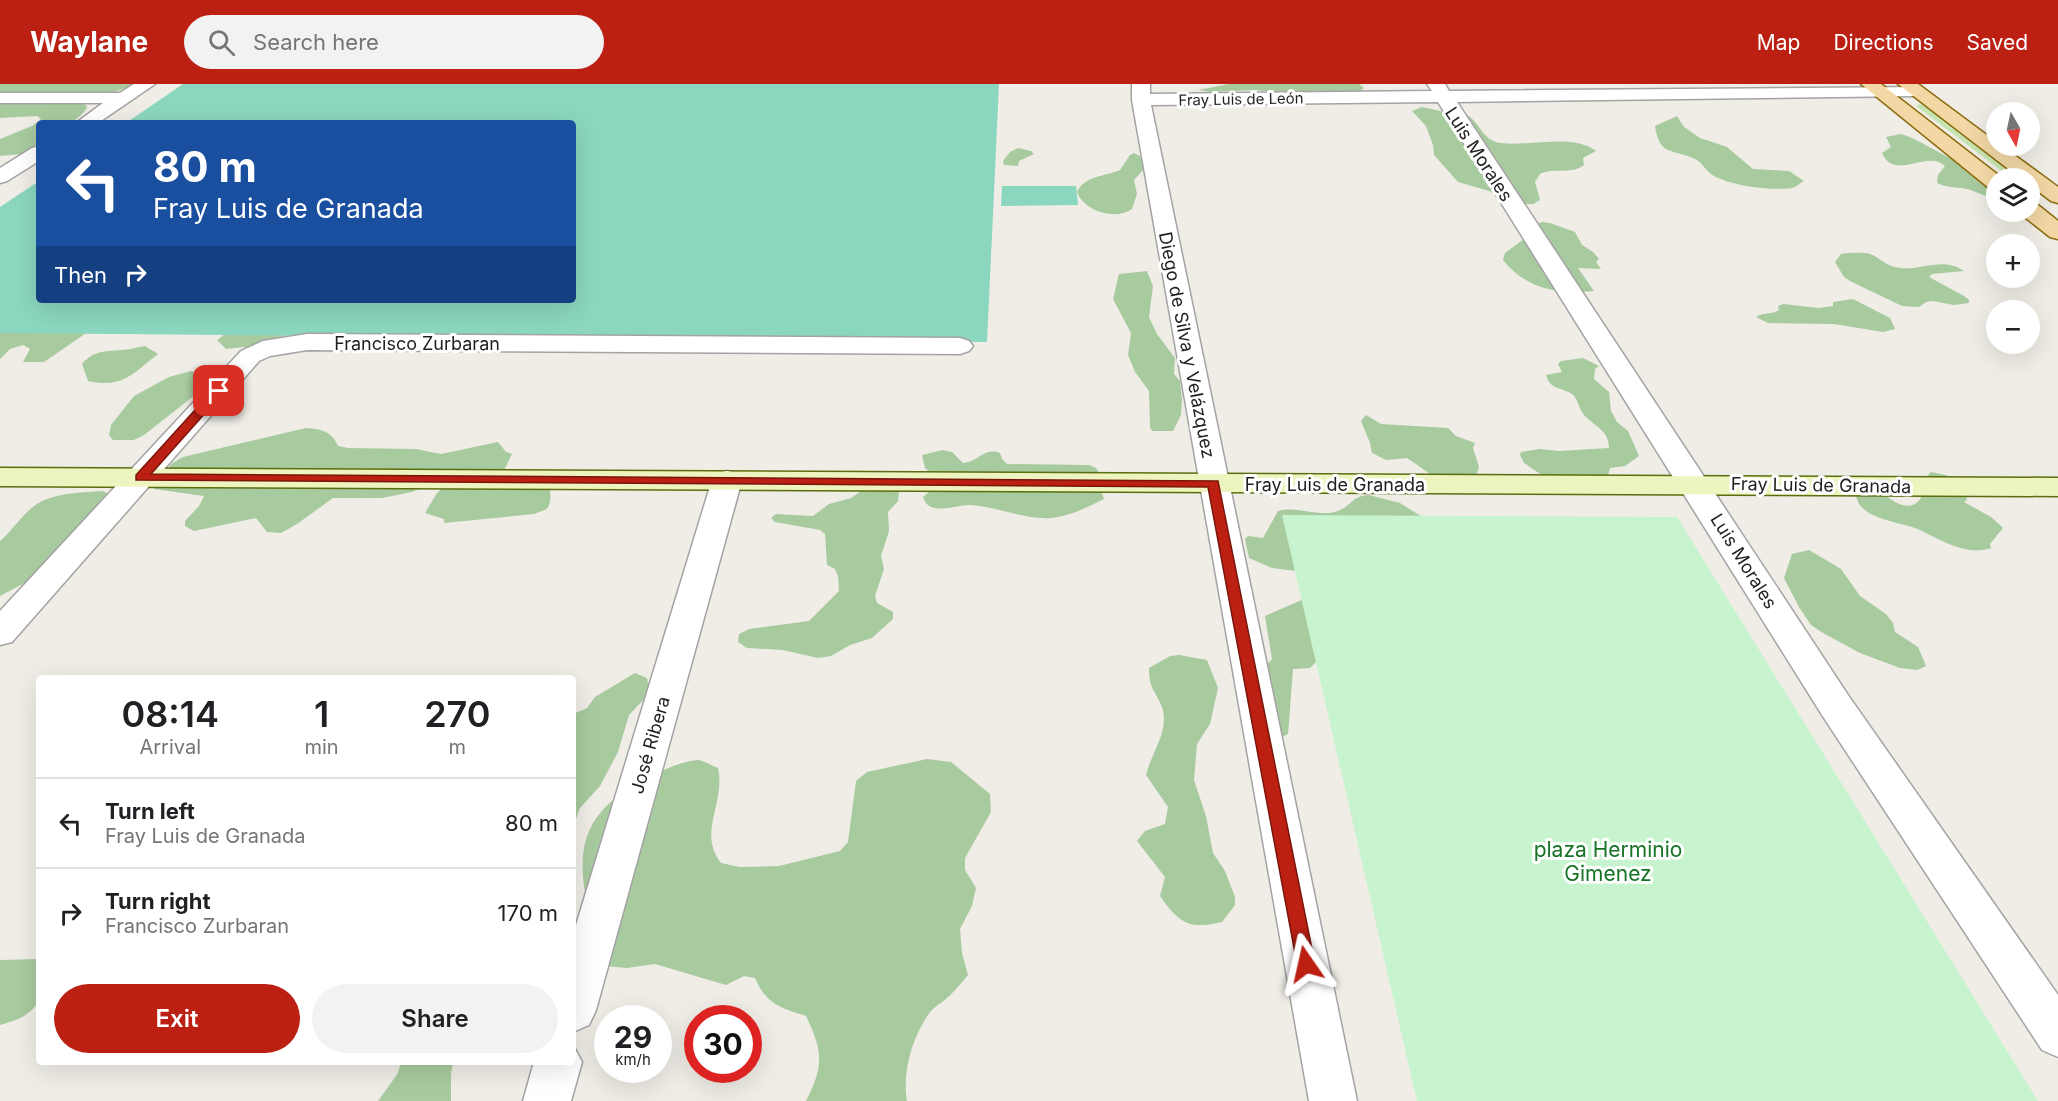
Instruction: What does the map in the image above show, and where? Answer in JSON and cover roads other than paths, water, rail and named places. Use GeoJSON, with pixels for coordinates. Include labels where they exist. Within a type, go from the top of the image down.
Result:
{"type":"FeatureCollection","features":[{"type":"Feature","properties":{"kind":"main road"},"geometry":{"type":"LineString","coordinates":[[1874,87],[1986,176]]}},
{"type":"Feature","properties":{"kind":"main road"},"geometry":{"type":"LineString","coordinates":[[1912,87],[2058,197]]}},
{"type":"Feature","properties":{"kind":"main road"},"geometry":{"type":"LineString","coordinates":[[2040,218],[2058,232]]}},
{"type":"Feature","properties":{"kind":"street"},"geometry":{"type":"LineString","coordinates":[[90,120],[146,84]]}},
{"type":"Feature","properties":{"kind":"street","name":"Fray Luis de León"},"geometry":{"type":"LineString","coordinates":[[1141,92],[1912,87]]}},
{"type":"Feature","properties":{"kind":"street","name":"Luis Morales"},"geometry":{"type":"LineString","coordinates":[[1439,90],[1835,705],[2058,1034]]}},
{"type":"Feature","properties":{"kind":"street","name":"Diego de Silva y Velázquez"},"geometry":{"type":"LineString","coordinates":[[1141,92],[1213,484],[1333,1101]]}},
{"type":"Feature","properties":{"kind":"street"},"geometry":{"type":"LineString","coordinates":[[0,98],[123,98]]}},
{"type":"Feature","properties":{"kind":"street"},"geometry":{"type":"LineString","coordinates":[[0,177],[36,154]]}},
{"type":"Feature","properties":{"kind":"street"},"geometry":{"type":"LineString","coordinates":[[2040,215],[2058,223]]}},
{"type":"Feature","properties":{"kind":"street","name":"Francisco Zurbaran"},"geometry":{"type":"LineString","coordinates":[[0,633],[250,356],[263,348],[286,343],[960,346]]}},
{"type":"Feature","properties":{"kind":"street","name":"Fray Luis de Granada"},"geometry":{"type":"LineString","coordinates":[[0,477],[2058,487]]}},
{"type":"Feature","properties":{"kind":"street","name":"José Ribera"},"geometry":{"type":"LineString","coordinates":[[576,1000],[727,480]]}},
{"type":"Feature","properties":{"kind":"street"},"geometry":{"type":"LineString","coordinates":[[547,1101],[557,1065]]}},
{"type":"Feature","properties":{"kind":"park label","name":"plaza Herminio Gimenez"},"geometry":{"type":"Point","coordinates":[1608,861]}}]}
